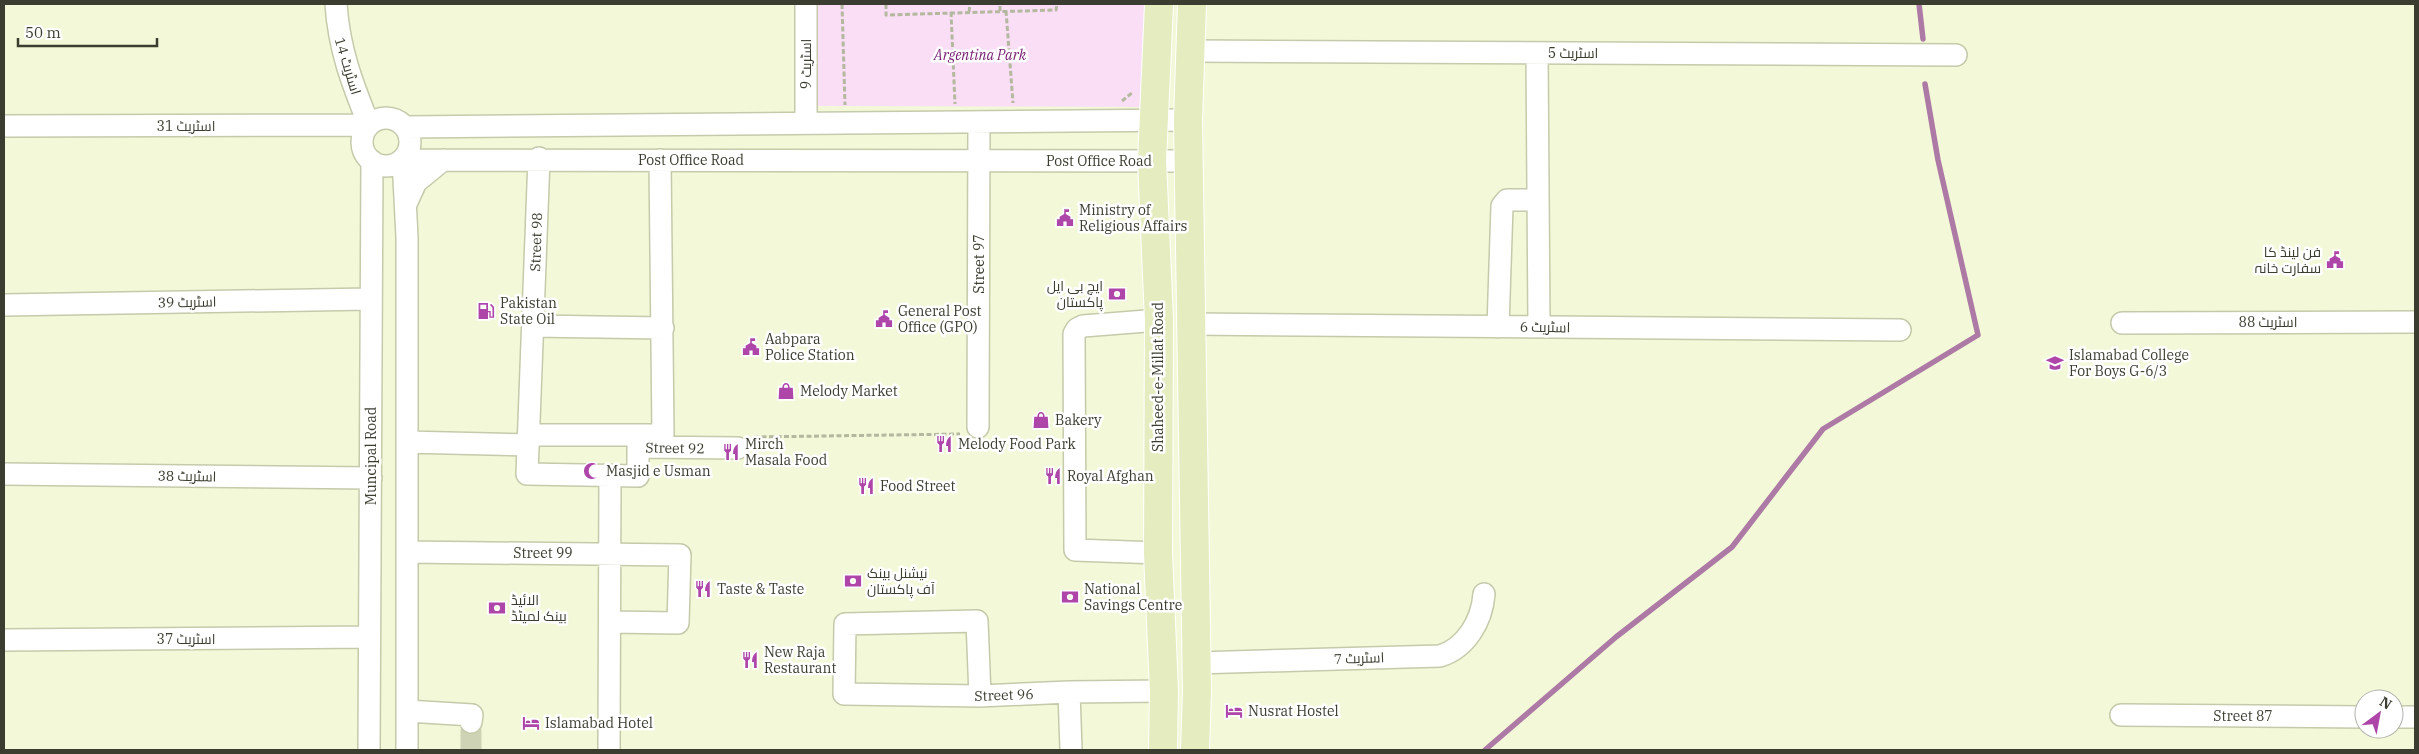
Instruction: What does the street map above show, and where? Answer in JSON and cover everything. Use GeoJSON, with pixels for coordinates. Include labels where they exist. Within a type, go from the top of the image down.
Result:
{"type":"FeatureCollection","features":[{"type":"Feature","properties":{"kind":"main road","name":"Shaheed-e-Millat Road"},"geometry":{"type":"LineString","coordinates":[[1158,4],[1152,161],[1159,320],[1158,553],[1164,691],[1163,750]]}},
{"type":"Feature","properties":{"kind":"main road"},"geometry":{"type":"LineString","coordinates":[[1192,4],[1188,120],[1197,691],[1195,750]]}},
{"type":"Feature","properties":{"kind":"main road"},"geometry":{"type":"LineString","coordinates":[[1164,691],[1197,691]]}},
{"type":"Feature","properties":{"kind":"street","name":"اسٹریٹ 14"},"geometry":{"type":"LineString","coordinates":[[336,4],[338,33],[346,68],[369,126]]}},
{"type":"Feature","properties":{"kind":"street","name":"اسٹریٹ 9"},"geometry":{"type":"LineString","coordinates":[[806,4],[806,124]]}},
{"type":"Feature","properties":{"kind":"street","name":"اسٹریٹ 5"},"geometry":{"type":"LineString","coordinates":[[1191,51],[1956,55]]}},
{"type":"Feature","properties":{"kind":"street"},"geometry":{"type":"LineString","coordinates":[[1537,53],[1539,327]]}},
{"type":"Feature","properties":{"kind":"street"},"geometry":{"type":"LineString","coordinates":[[405,127],[806,124],[955,109],[979,122],[1188,120]]}},
{"type":"Feature","properties":{"kind":"street"},"geometry":{"type":"LineString","coordinates":[[403,160],[384,166],[372,161],[363,148],[362,140],[369,126],[375,120],[391,118],[405,127],[409,133],[410,147],[403,160],[407,442],[407,750]]}},
{"type":"Feature","properties":{"kind":"street"},"geometry":{"type":"LineString","coordinates":[[979,122],[979,161]]}},
{"type":"Feature","properties":{"kind":"street","name":"اسٹریٹ 31"},"geometry":{"type":"LineString","coordinates":[[4,126],[369,126]]}},
{"type":"Feature","properties":{"kind":"street","name":"Post Office Road"},"geometry":{"type":"LineString","coordinates":[[403,160],[539,158],[1189,161]]}},
{"type":"Feature","properties":{"kind":"street","name":"Street 98"},"geometry":{"type":"LineString","coordinates":[[527,474],[539,158]]}},
{"type":"Feature","properties":{"kind":"street"},"geometry":{"type":"LineString","coordinates":[[405,205],[416,182],[443,160]]}},
{"type":"Feature","properties":{"kind":"street"},"geometry":{"type":"LineString","coordinates":[[660,160],[663,328],[662,435]]}},
{"type":"Feature","properties":{"kind":"street","name":"Muncipal Road"},"geometry":{"type":"LineString","coordinates":[[369,750],[372,161]]}},
{"type":"Feature","properties":{"kind":"street","name":"Street 97"},"geometry":{"type":"LineString","coordinates":[[978,427],[979,161]]}},
{"type":"Feature","properties":{"kind":"street"},"geometry":{"type":"LineString","coordinates":[[1498,327],[1502,206],[1507,200],[1538,200]]}},
{"type":"Feature","properties":{"kind":"street","name":"اسٹریٹ 39"},"geometry":{"type":"LineString","coordinates":[[4,305],[370,299]]}},
{"type":"Feature","properties":{"kind":"street"},"geometry":{"type":"LineString","coordinates":[[1158,553],[1075,550],[1074,334],[1076,329],[1083,326],[1159,320]]}},
{"type":"Feature","properties":{"kind":"street","name":"اسٹریٹ 88"},"geometry":{"type":"LineString","coordinates":[[2122,323],[2415,322]]}},
{"type":"Feature","properties":{"kind":"street","name":"اسٹریٹ 6"},"geometry":{"type":"LineString","coordinates":[[1191,324],[1900,330]]}},
{"type":"Feature","properties":{"kind":"street"},"geometry":{"type":"LineString","coordinates":[[532,326],[663,328]]}},
{"type":"Feature","properties":{"kind":"street"},"geometry":{"type":"LineString","coordinates":[[407,442],[662,435],[742,442]]}},
{"type":"Feature","properties":{"kind":"street","name":"Street 92"},"geometry":{"type":"LineString","coordinates":[[527,474],[638,476],[638,447],[742,442]]}},
{"type":"Feature","properties":{"kind":"street","name":"اسٹریٹ 38"},"geometry":{"type":"LineString","coordinates":[[4,474],[371,478]]}},
{"type":"Feature","properties":{"kind":"street"},"geometry":{"type":"LineString","coordinates":[[609,750],[610,622],[608,553],[610,475]]}},
{"type":"Feature","properties":{"kind":"street","name":"Street 99"},"geometry":{"type":"LineString","coordinates":[[407,552],[680,555],[678,623],[610,622]]}},
{"type":"Feature","properties":{"kind":"street","name":"اسٹریٹ 7"},"geometry":{"type":"LineString","coordinates":[[1196,663],[1440,656],[1452,652],[1462,643],[1479,619],[1484,594]]}},
{"type":"Feature","properties":{"kind":"street","name":"Street 96"},"geometry":{"type":"LineString","coordinates":[[980,696],[977,621],[846,624],[844,694],[980,696],[1069,692],[1164,691]]}},
{"type":"Feature","properties":{"kind":"street","name":"اسٹریٹ 37"},"geometry":{"type":"LineString","coordinates":[[4,640],[369,637]]}},
{"type":"Feature","properties":{"kind":"street"},"geometry":{"type":"LineString","coordinates":[[1069,692],[1071,750]]}},
{"type":"Feature","properties":{"kind":"street"},"geometry":{"type":"LineString","coordinates":[[407,711],[472,715],[472,722]]}},
{"type":"Feature","properties":{"kind":"street","name":"Street 87"},"geometry":{"type":"LineString","coordinates":[[2121,715],[2354,717]]}},
{"type":"Feature","properties":{"kind":"path"},"geometry":{"type":"LineString","coordinates":[[842,4],[846,106]]}},
{"type":"Feature","properties":{"kind":"path"},"geometry":{"type":"LineString","coordinates":[[886,4],[886,15],[1056,10],[1057,4]]}},
{"type":"Feature","properties":{"kind":"path"},"geometry":{"type":"LineString","coordinates":[[970,4],[970,12]]}},
{"type":"Feature","properties":{"kind":"path"},"geometry":{"type":"LineString","coordinates":[[1000,4],[1000,11]]}},
{"type":"Feature","properties":{"kind":"path"},"geometry":{"type":"LineString","coordinates":[[1004,106],[1014,106],[1006,11]]}},
{"type":"Feature","properties":{"kind":"path"},"geometry":{"type":"LineString","coordinates":[[951,12],[955,109]]}},
{"type":"Feature","properties":{"kind":"path"},"geometry":{"type":"LineString","coordinates":[[1116,106],[1134,91],[1137,84]]}},
{"type":"Feature","properties":{"kind":"path"},"geometry":{"type":"LineString","coordinates":[[742,442],[960,434],[978,427]]}},
{"type":"Feature","properties":{"kind":"green space","name":"Argentina Park"},"geometry":{"type":"Polygon","coordinates":[[[816,4],[1145,4],[1145,107],[816,106],[816,4]]]}},
{"type":"Feature","properties":{"kind":"waterway"},"geometry":{"type":"LineString","coordinates":[[1919,4],[1923,39]]}},
{"type":"Feature","properties":{"kind":"waterway"},"geometry":{"type":"LineString","coordinates":[[1485,750],[1616,637],[1732,547],[1823,429],[1978,335],[1938,160],[1925,84]]}},
{"type":"Feature","properties":{"kind":"tunnel"},"geometry":{"type":"LineString","coordinates":[[471,722],[471,750]]}},
{"type":"Feature","properties":{"kind":"place","name":"Ministry of Religious Affairs"},"geometry":{"type":"Point","coordinates":[1065,218]}},
{"type":"Feature","properties":{"kind":"place","name":"فن لینڈ کا سفارت خانہ"},"geometry":{"type":"Point","coordinates":[2335,260]}},
{"type":"Feature","properties":{"kind":"place","name":"ایچ بی ایل پاکستان"},"geometry":{"type":"Point","coordinates":[1117,294]}},
{"type":"Feature","properties":{"kind":"place","name":"Pakistan State Oil"},"geometry":{"type":"Point","coordinates":[486,311]}},
{"type":"Feature","properties":{"kind":"place","name":"General Post Office (GPO)"},"geometry":{"type":"Point","coordinates":[884,319]}},
{"type":"Feature","properties":{"kind":"place","name":"Aabpara Police Station"},"geometry":{"type":"Point","coordinates":[751,347]}},
{"type":"Feature","properties":{"kind":"place","name":"Islamabad College For Boys G-6/3"},"geometry":{"type":"Point","coordinates":[2055,363]}},
{"type":"Feature","properties":{"kind":"place","name":"Melody Market"},"geometry":{"type":"Point","coordinates":[786,391]}},
{"type":"Feature","properties":{"kind":"place","name":"Bakery"},"geometry":{"type":"Point","coordinates":[1041,420]}},
{"type":"Feature","properties":{"kind":"place","name":"Melody Food Park"},"geometry":{"type":"Point","coordinates":[944,444]}},
{"type":"Feature","properties":{"kind":"place","name":"Mirch Masala Food"},"geometry":{"type":"Point","coordinates":[731,452]}},
{"type":"Feature","properties":{"kind":"place","name":"Masjid e Usman"},"geometry":{"type":"Point","coordinates":[592,471]}},
{"type":"Feature","properties":{"kind":"place","name":"Royal Afghan"},"geometry":{"type":"Point","coordinates":[1053,476]}},
{"type":"Feature","properties":{"kind":"place","name":"Food Street"},"geometry":{"type":"Point","coordinates":[866,486]}},
{"type":"Feature","properties":{"kind":"place","name":"نیشنل بینک آف پاکستان"},"geometry":{"type":"Point","coordinates":[853,581]}},
{"type":"Feature","properties":{"kind":"place","name":"Taste & Taste"},"geometry":{"type":"Point","coordinates":[703,589]}},
{"type":"Feature","properties":{"kind":"place","name":"National Savings Centre"},"geometry":{"type":"Point","coordinates":[1070,597]}},
{"type":"Feature","properties":{"kind":"place","name":"الائیڈ بینک لمیٹڈ"},"geometry":{"type":"Point","coordinates":[497,608]}},
{"type":"Feature","properties":{"kind":"place","name":"New Raja Restaurant"},"geometry":{"type":"Point","coordinates":[750,660]}},
{"type":"Feature","properties":{"kind":"place","name":"Nusrat Hostel"},"geometry":{"type":"Point","coordinates":[1234,711]}},
{"type":"Feature","properties":{"kind":"place","name":"Islamabad Hotel"},"geometry":{"type":"Point","coordinates":[531,723]}}]}
